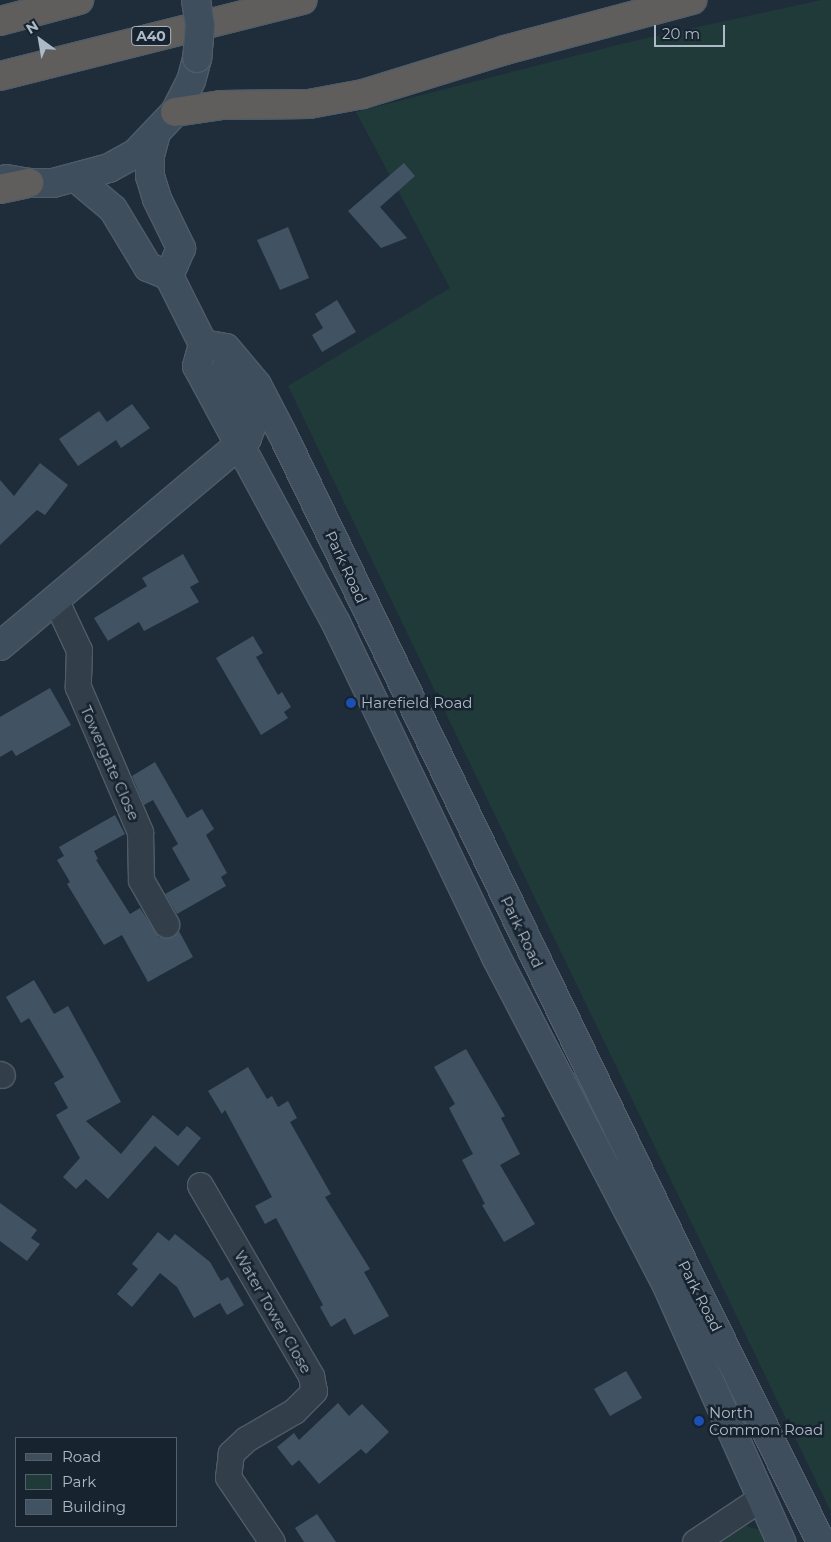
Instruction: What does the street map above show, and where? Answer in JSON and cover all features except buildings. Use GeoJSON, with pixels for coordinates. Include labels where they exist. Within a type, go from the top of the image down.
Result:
{"type":"FeatureCollection","features":[{"type":"Feature","properties":{"kind":"highway"},"geometry":{"type":"LineString","coordinates":[[0,21],[80,0]]}},
{"type":"Feature","properties":{"kind":"highway","name":"A40"},"geometry":{"type":"LineString","coordinates":[[0,76],[303,0]]}},
{"type":"Feature","properties":{"kind":"highway"},"geometry":{"type":"LineString","coordinates":[[174,112],[222,105],[310,104],[363,94],[505,50],[692,0]]}},
{"type":"Feature","properties":{"kind":"highway"},"geometry":{"type":"LineString","coordinates":[[0,189],[29,184]]}},
{"type":"Feature","properties":{"kind":"main road"},"geometry":{"type":"LineString","coordinates":[[0,177],[29,184],[76,178],[109,168],[136,153],[174,112],[191,81],[197,58],[200,26],[196,0]]}},
{"type":"Feature","properties":{"kind":"main road"},"geometry":{"type":"LineString","coordinates":[[156,133],[150,155],[150,176],[156,198],[181,248],[169,276]]}},
{"type":"Feature","properties":{"kind":"main road"},"geometry":{"type":"LineString","coordinates":[[76,178],[113,209],[148,267],[169,276],[203,344]]}},
{"type":"Feature","properties":{"kind":"main road","name":"Park Road"},"geometry":{"type":"LineString","coordinates":[[780,1542],[669,1290],[496,957],[336,623],[197,366],[203,344],[226,348],[231,357],[257,386],[297,464],[688,1273],[821,1542]]}},
{"type":"Feature","properties":{"kind":"main road"},"geometry":{"type":"LineString","coordinates":[[0,646],[56,601],[250,434],[251,427],[226,369],[231,357]]}},
{"type":"Feature","properties":{"kind":"street","name":"Towergate Close"},"geometry":{"type":"LineString","coordinates":[[56,601],[78,650],[78,687],[140,832],[141,880],[166,924]]}},
{"type":"Feature","properties":{"kind":"street","name":"Water Tower Close"},"geometry":{"type":"LineString","coordinates":[[200,1185],[312,1376],[314,1391],[294,1411],[246,1438],[231,1453],[228,1477],[272,1542]]}},
{"type":"Feature","properties":{"kind":"street"},"geometry":{"type":"LineString","coordinates":[[695,1542],[761,1498]]}},
{"type":"Feature","properties":{"kind":"green space"},"geometry":{"type":"Polygon","coordinates":[[[821,0],[831,0],[831,1512],[288,386],[450,288],[356,112],[625,43],[821,0]]]}},
{"type":"Feature","properties":{"kind":"green space"},"geometry":{"type":"Polygon","coordinates":[[[746,1526],[760,1530],[766,1542],[721,1542],[746,1526]]]}},
{"type":"Feature","properties":{"kind":"place","name":"Harefield Road"},"geometry":{"type":"Point","coordinates":[351,703]}},
{"type":"Feature","properties":{"kind":"place","name":"North Common Road"},"geometry":{"type":"Point","coordinates":[699,1421]}}]}
